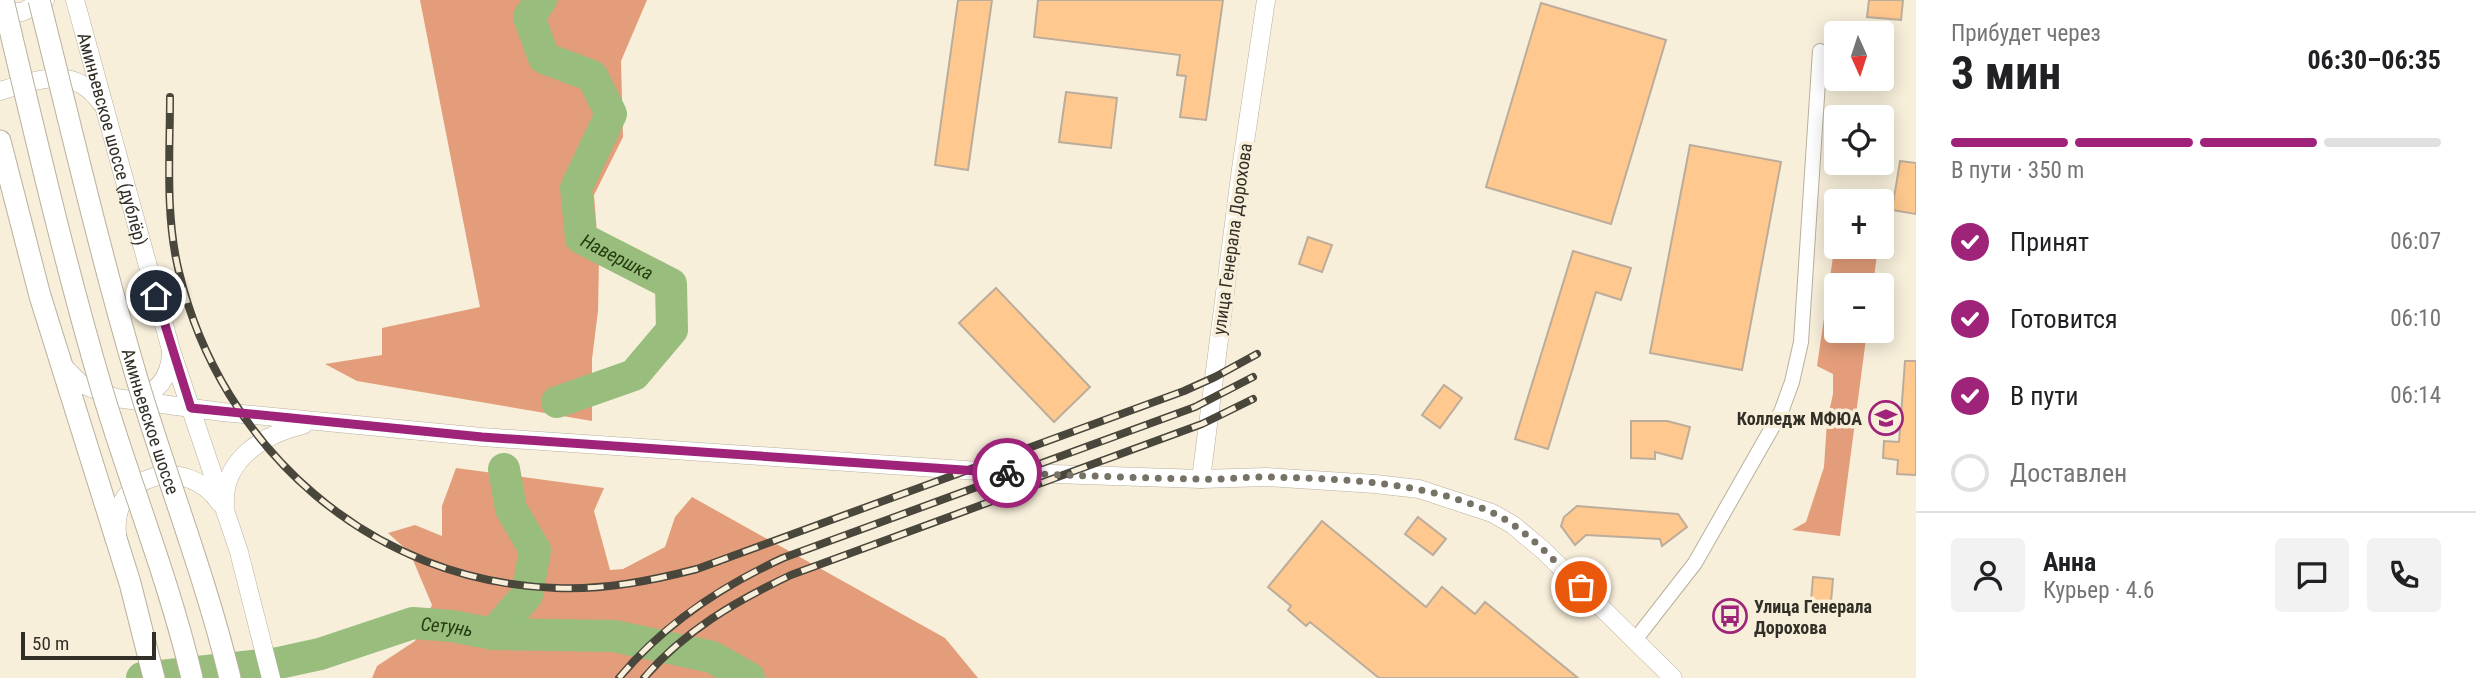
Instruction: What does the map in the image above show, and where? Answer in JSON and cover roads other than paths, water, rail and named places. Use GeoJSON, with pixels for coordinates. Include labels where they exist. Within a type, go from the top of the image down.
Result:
{"type":"FeatureCollection","features":[{"type":"Feature","properties":{"kind":"main road","name":"Аминьевское шоссе"},"geometry":{"type":"LineString","coordinates":[[3,0],[52,202],[103,391],[156,548],[192,678]]}},
{"type":"Feature","properties":{"kind":"main road","name":"Аминьевское шоссе"},"geometry":{"type":"LineString","coordinates":[[38,0],[138,382],[212,606],[230,678]]}},
{"type":"Feature","properties":{"kind":"main road"},"geometry":{"type":"LineString","coordinates":[[0,141],[60,362],[118,546],[154,678]]}},
{"type":"Feature","properties":{"kind":"street"},"geometry":{"type":"LineString","coordinates":[[0,12],[22,12],[45,0]]}},
{"type":"Feature","properties":{"kind":"street","name":"Аминьевское шоссе (дублёр)"},"geometry":{"type":"LineString","coordinates":[[75,0],[171,350],[250,590],[271,678]]}},
{"type":"Feature","properties":{"kind":"street","name":"улица Генерала Дорохова"},"geometry":{"type":"LineString","coordinates":[[1201,479],[1266,0]]}},
{"type":"Feature","properties":{"kind":"street"},"geometry":{"type":"LineString","coordinates":[[1635,640],[1695,563],[1782,412],[1801,342],[1820,51]]}},
{"type":"Feature","properties":{"kind":"street"},"geometry":{"type":"LineString","coordinates":[[0,91],[36,80],[75,80],[88,88],[104,108]]}},
{"type":"Feature","properties":{"kind":"street"},"geometry":{"type":"LineString","coordinates":[[128,399],[146,395],[161,384],[171,366],[171,350]]}},
{"type":"Feature","properties":{"kind":"street"},"geometry":{"type":"LineString","coordinates":[[60,362],[81,384],[101,394],[191,408],[316,422],[601,446],[981,471],[1201,479],[1266,477],[1419,489],[1492,513],[1513,525],[1544,551],[1673,678]]}},
{"type":"Feature","properties":{"kind":"street"},"geometry":{"type":"LineString","coordinates":[[226,512],[228,481],[245,453],[266,438],[287,428],[316,422]]}},
{"type":"Feature","properties":{"kind":"street"},"geometry":{"type":"LineString","coordinates":[[118,546],[116,524],[122,504],[136,487],[155,477],[176,475],[197,481],[214,494],[226,512]]}},
{"type":"Feature","properties":{"kind":"waterway","name":"Навершка"},"geometry":{"type":"LineString","coordinates":[[541,0],[529,17],[544,58],[592,76],[611,114],[576,188],[581,238],[671,284],[672,330],[634,375],[557,402]]}},
{"type":"Feature","properties":{"kind":"waterway","name":"Навершка"},"geometry":{"type":"LineString","coordinates":[[493,634],[527,595],[535,550],[511,509],[504,469]]}},
{"type":"Feature","properties":{"kind":"waterway","name":"Сетунь"},"geometry":{"type":"LineString","coordinates":[[142,678],[279,663],[320,654],[413,623],[452,626],[493,634],[614,636],[712,657],[749,678]]}},
{"type":"Feature","properties":{"kind":"railway"},"geometry":{"type":"LineString","coordinates":[[170,97],[169,185],[179,272],[200,336],[230,395],[268,448],[314,494],[367,532],[425,561],[489,580],[556,588],[592,588],[644,581],[697,569],[1184,391],[1257,354]]}},
{"type":"Feature","properties":{"kind":"railway"},"geometry":{"type":"LineString","coordinates":[[619,678],[655,641],[694,609],[737,581],[783,558],[1195,407],[1253,377]]}},
{"type":"Feature","properties":{"kind":"railway"},"geometry":{"type":"LineString","coordinates":[[644,678],[676,646],[712,619],[750,595],[791,575],[1202,424],[1253,399]]}},
{"type":"Feature","properties":{"kind":"place","name":"Колледж МФЮА"},"geometry":{"type":"Point","coordinates":[1886,418]}},
{"type":"Feature","properties":{"kind":"place","name":"Улица Генерала Дорохова"},"geometry":{"type":"Point","coordinates":[1730,616]}}]}
